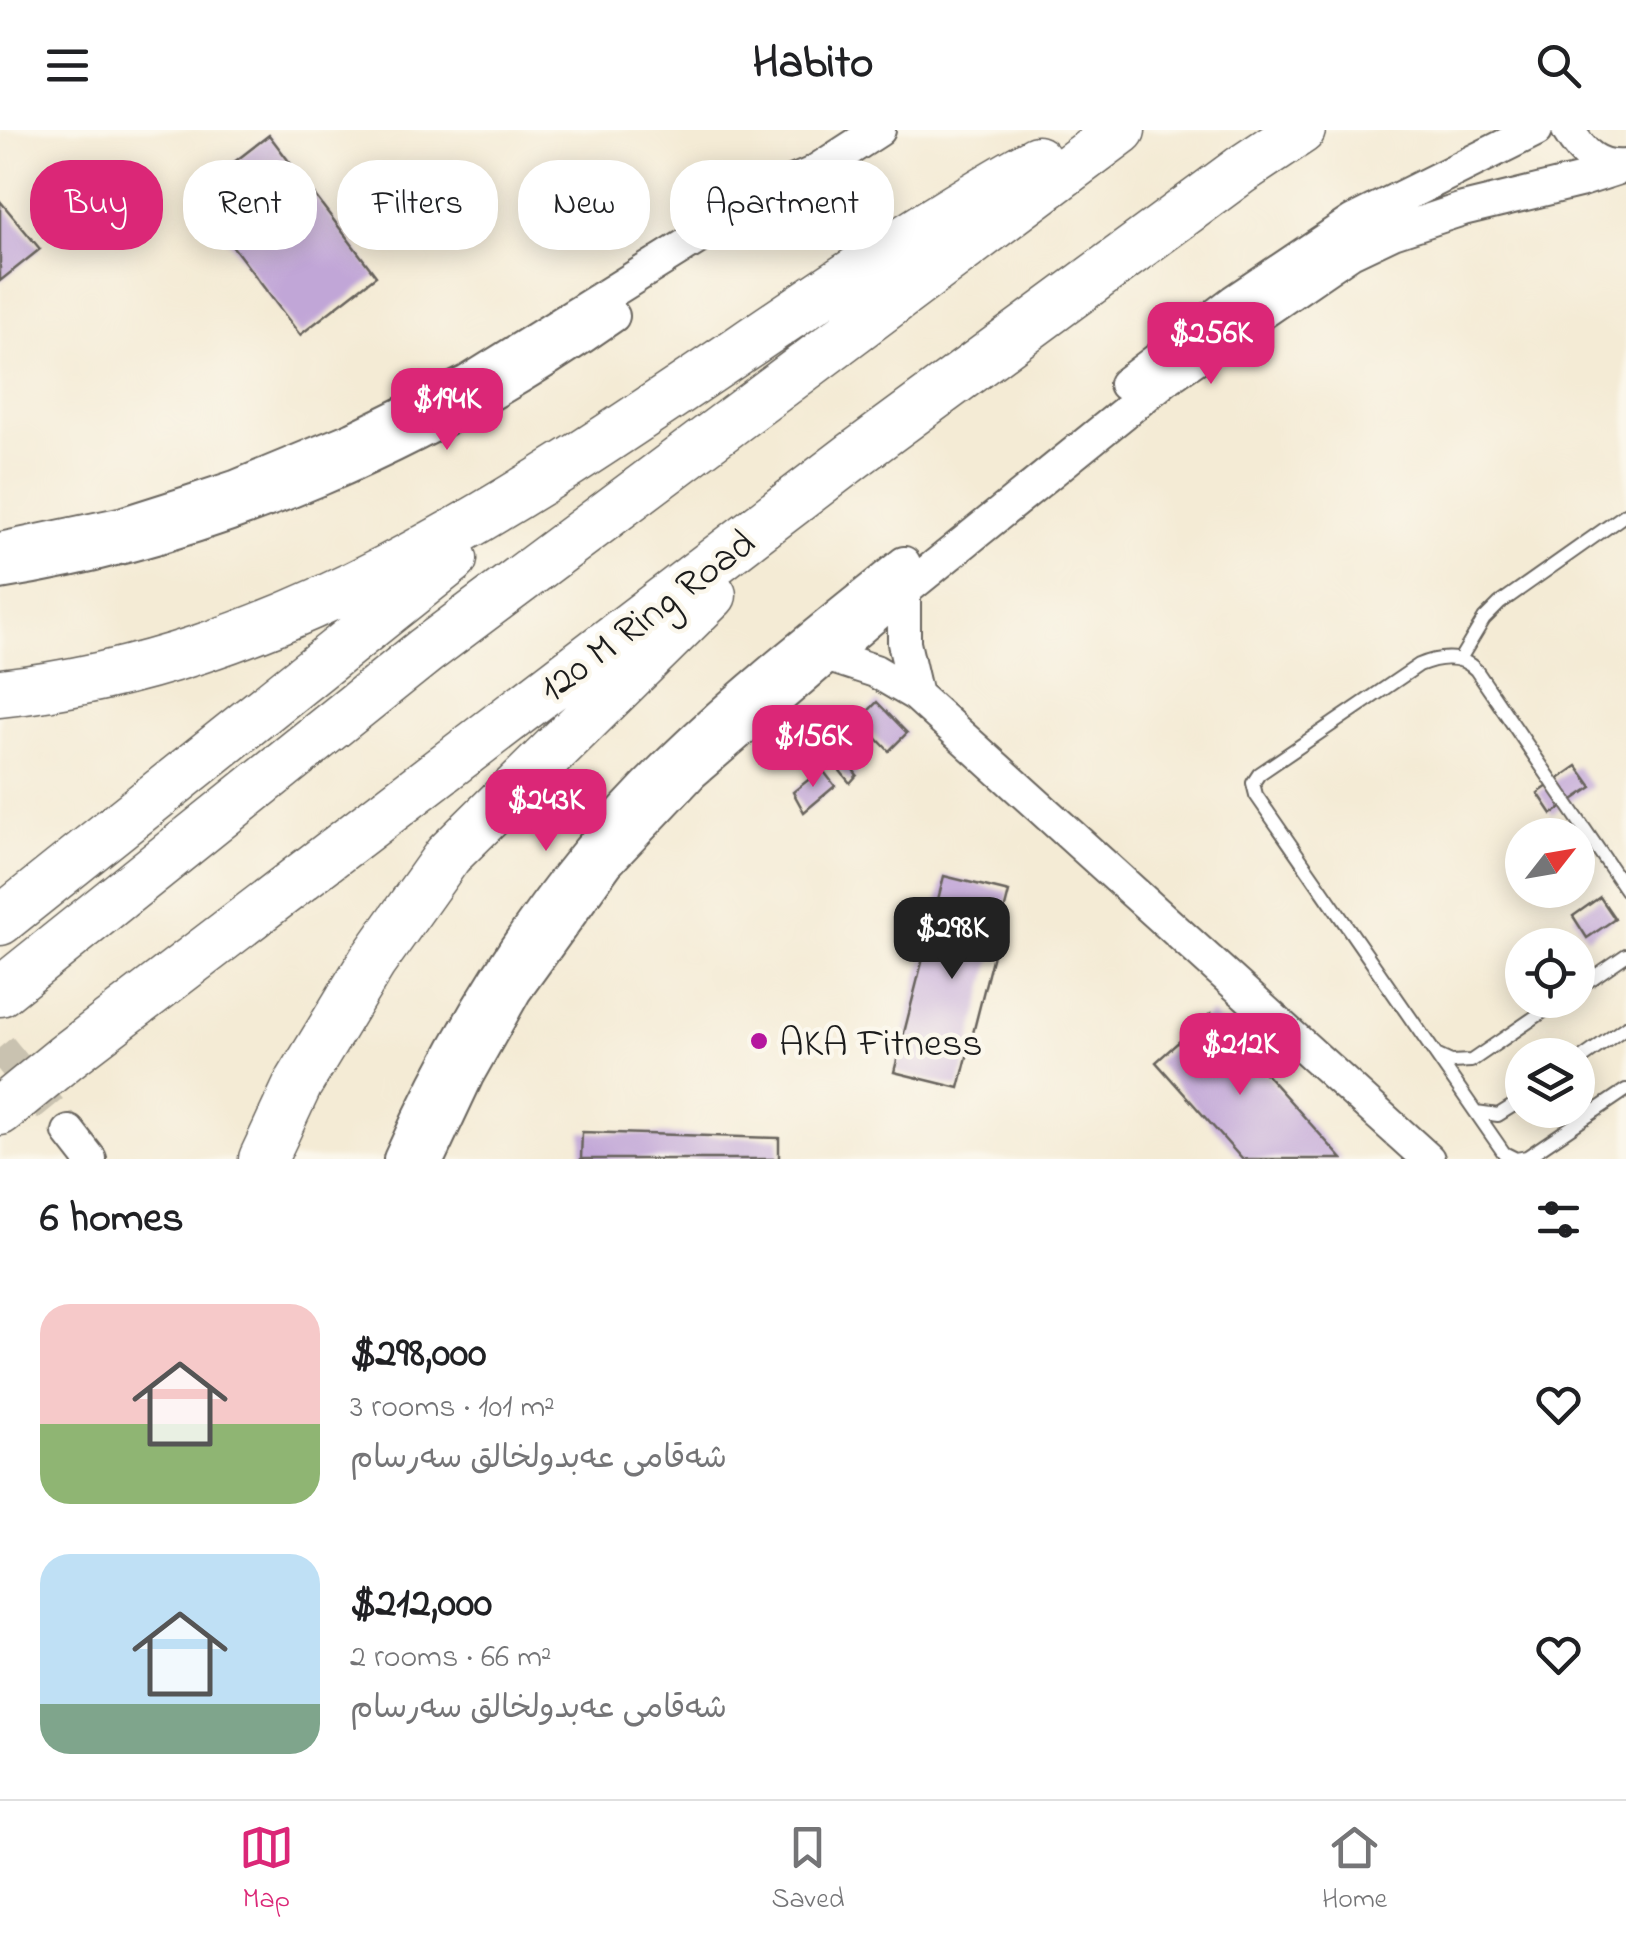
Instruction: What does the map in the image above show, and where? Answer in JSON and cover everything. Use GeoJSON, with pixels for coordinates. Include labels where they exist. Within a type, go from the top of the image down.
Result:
{"type":"FeatureCollection","features":[{"type":"Feature","properties":{"kind":"highway"},"geometry":{"type":"LineString","coordinates":[[0,921],[141,805],[590,452],[824,290],[997,183],[1098,130]]}},
{"type":"Feature","properties":{"kind":"highway"},"geometry":{"type":"LineString","coordinates":[[0,992],[440,640],[1120,130]]}},
{"type":"Feature","properties":{"kind":"highway","name":"120 M Ring Road"},"geometry":{"type":"LineString","coordinates":[[0,1111],[66,1056],[853,456],[1301,130]]}},
{"type":"Feature","properties":{"kind":"highway"},"geometry":{"type":"LineString","coordinates":[[0,693],[124,673],[224,642],[390,568],[590,452]]}},
{"type":"Feature","properties":{"kind":"highway"},"geometry":{"type":"LineString","coordinates":[[263,1159],[298,1084],[372,962],[448,855],[853,456]]}},
{"type":"Feature","properties":{"kind":"street"},"geometry":{"type":"LineString","coordinates":[[833,160],[879,130]]}},
{"type":"Feature","properties":{"kind":"street"},"geometry":{"type":"LineString","coordinates":[[400,1159],[444,1066],[488,989],[585,855],[668,764],[810,640],[1097,406],[1234,300],[1353,222],[1536,130]]}},
{"type":"Feature","properties":{"kind":"street"},"geometry":{"type":"LineString","coordinates":[[1568,130],[1590,158],[1622,167]]}},
{"type":"Feature","properties":{"kind":"street"},"geometry":{"type":"LineString","coordinates":[[428,1159],[466,1076],[515,991],[607,862],[693,772],[904,591],[1166,380],[1351,252],[1446,214],[1622,167]]}},
{"type":"Feature","properties":{"kind":"street"},"geometry":{"type":"LineString","coordinates":[[0,549],[124,523],[190,502],[353,438],[466,382],[678,250]]}},
{"type":"Feature","properties":{"kind":"street"},"geometry":{"type":"LineString","coordinates":[[0,573],[68,560],[223,515],[350,465],[424,430],[562,352],[712,250]]}},
{"type":"Feature","properties":{"kind":"street"},"geometry":{"type":"LineString","coordinates":[[904,591],[904,644],[916,695]]}},
{"type":"Feature","properties":{"kind":"street"},"geometry":{"type":"LineString","coordinates":[[829,656],[874,671],[916,695],[1428,1159]]}},
{"type":"Feature","properties":{"kind":"street"},"geometry":{"type":"LineString","coordinates":[[69,1132],[90,1159]]}},
{"type":"Feature","properties":{"kind":"lane"},"geometry":{"type":"LineString","coordinates":[[1460,659],[1477,629],[1500,603],[1626,514]]}},
{"type":"Feature","properties":{"kind":"lane"},"geometry":{"type":"LineString","coordinates":[[1626,890],[1476,670],[1460,659],[1430,660],[1405,673],[1259,774],[1253,783],[1256,795],[1504,1152],[1521,1158],[1539,1150],[1626,1090]]}},
{"type":"Feature","properties":{"kind":"lane"},"geometry":{"type":"LineString","coordinates":[[1595,976],[1626,955]]}},
{"type":"Feature","properties":{"kind":"lane"},"geometry":{"type":"LineString","coordinates":[[1436,1054],[1451,1062],[1471,1061],[1534,1018]]}},
{"type":"Feature","properties":{"kind":"lane"},"geometry":{"type":"LineString","coordinates":[[1595,1049],[1626,1027]]}},
{"type":"Feature","properties":{"kind":"lane"},"geometry":{"type":"LineString","coordinates":[[1476,1112],[1494,1116],[1505,1110]]}},
{"type":"Feature","properties":{"kind":"building"},"geometry":{"type":"Polygon","coordinates":[[[269,135],[288,160],[237,160],[269,135]]]}},
{"type":"Feature","properties":{"kind":"building"},"geometry":{"type":"Polygon","coordinates":[[[317,198],[337,225],[337,250],[356,250],[376,276],[300,335],[235,250],[317,250],[317,198]]]}},
{"type":"Feature","properties":{"kind":"building"},"geometry":{"type":"Polygon","coordinates":[[[0,201],[30,237],[30,250],[39,250],[0,281],[0,201]]]}},
{"type":"Feature","properties":{"kind":"building"},"geometry":{"type":"Polygon","coordinates":[[[877,702],[907,733],[889,751],[859,720],[877,702]]]}},
{"type":"Feature","properties":{"kind":"building"},"geometry":{"type":"Polygon","coordinates":[[[841,754],[857,775],[850,783],[832,761],[841,754]]]}},
{"type":"Feature","properties":{"kind":"building"},"geometry":{"type":"Polygon","coordinates":[[[1577,766],[1592,787],[1552,814],[1538,793],[1577,766]]]}},
{"type":"Feature","properties":{"kind":"building"},"geometry":{"type":"Polygon","coordinates":[[[822,769],[835,786],[804,812],[793,792],[822,769]]]}},
{"type":"Feature","properties":{"kind":"building"},"geometry":{"type":"Polygon","coordinates":[[[944,876],[1009,892],[959,1088],[894,1072],[944,876]]]}},
{"type":"Feature","properties":{"kind":"building"},"geometry":{"type":"Polygon","coordinates":[[[1600,897],[1615,919],[1595,933],[1595,928],[1581,928],[1573,916],[1584,908],[1595,908],[1595,901],[1600,897]]]}},
{"type":"Feature","properties":{"kind":"building"},"geometry":{"type":"Polygon","coordinates":[[[1211,1013],[1342,1159],[1242,1159],[1156,1062],[1211,1013]]]}},
{"type":"Feature","properties":{"kind":"building"},"geometry":{"type":"Polygon","coordinates":[[[582,1132],[779,1138],[779,1159],[581,1159],[582,1132]]]}},
{"type":"Feature","properties":{"kind":"tunnel"},"geometry":{"type":"LineString","coordinates":[[0,1047],[69,1132]]}},
{"type":"Feature","properties":{"kind":"place","name":"AKA Fitness"},"geometry":{"type":"Point","coordinates":[759,1041]}}]}
